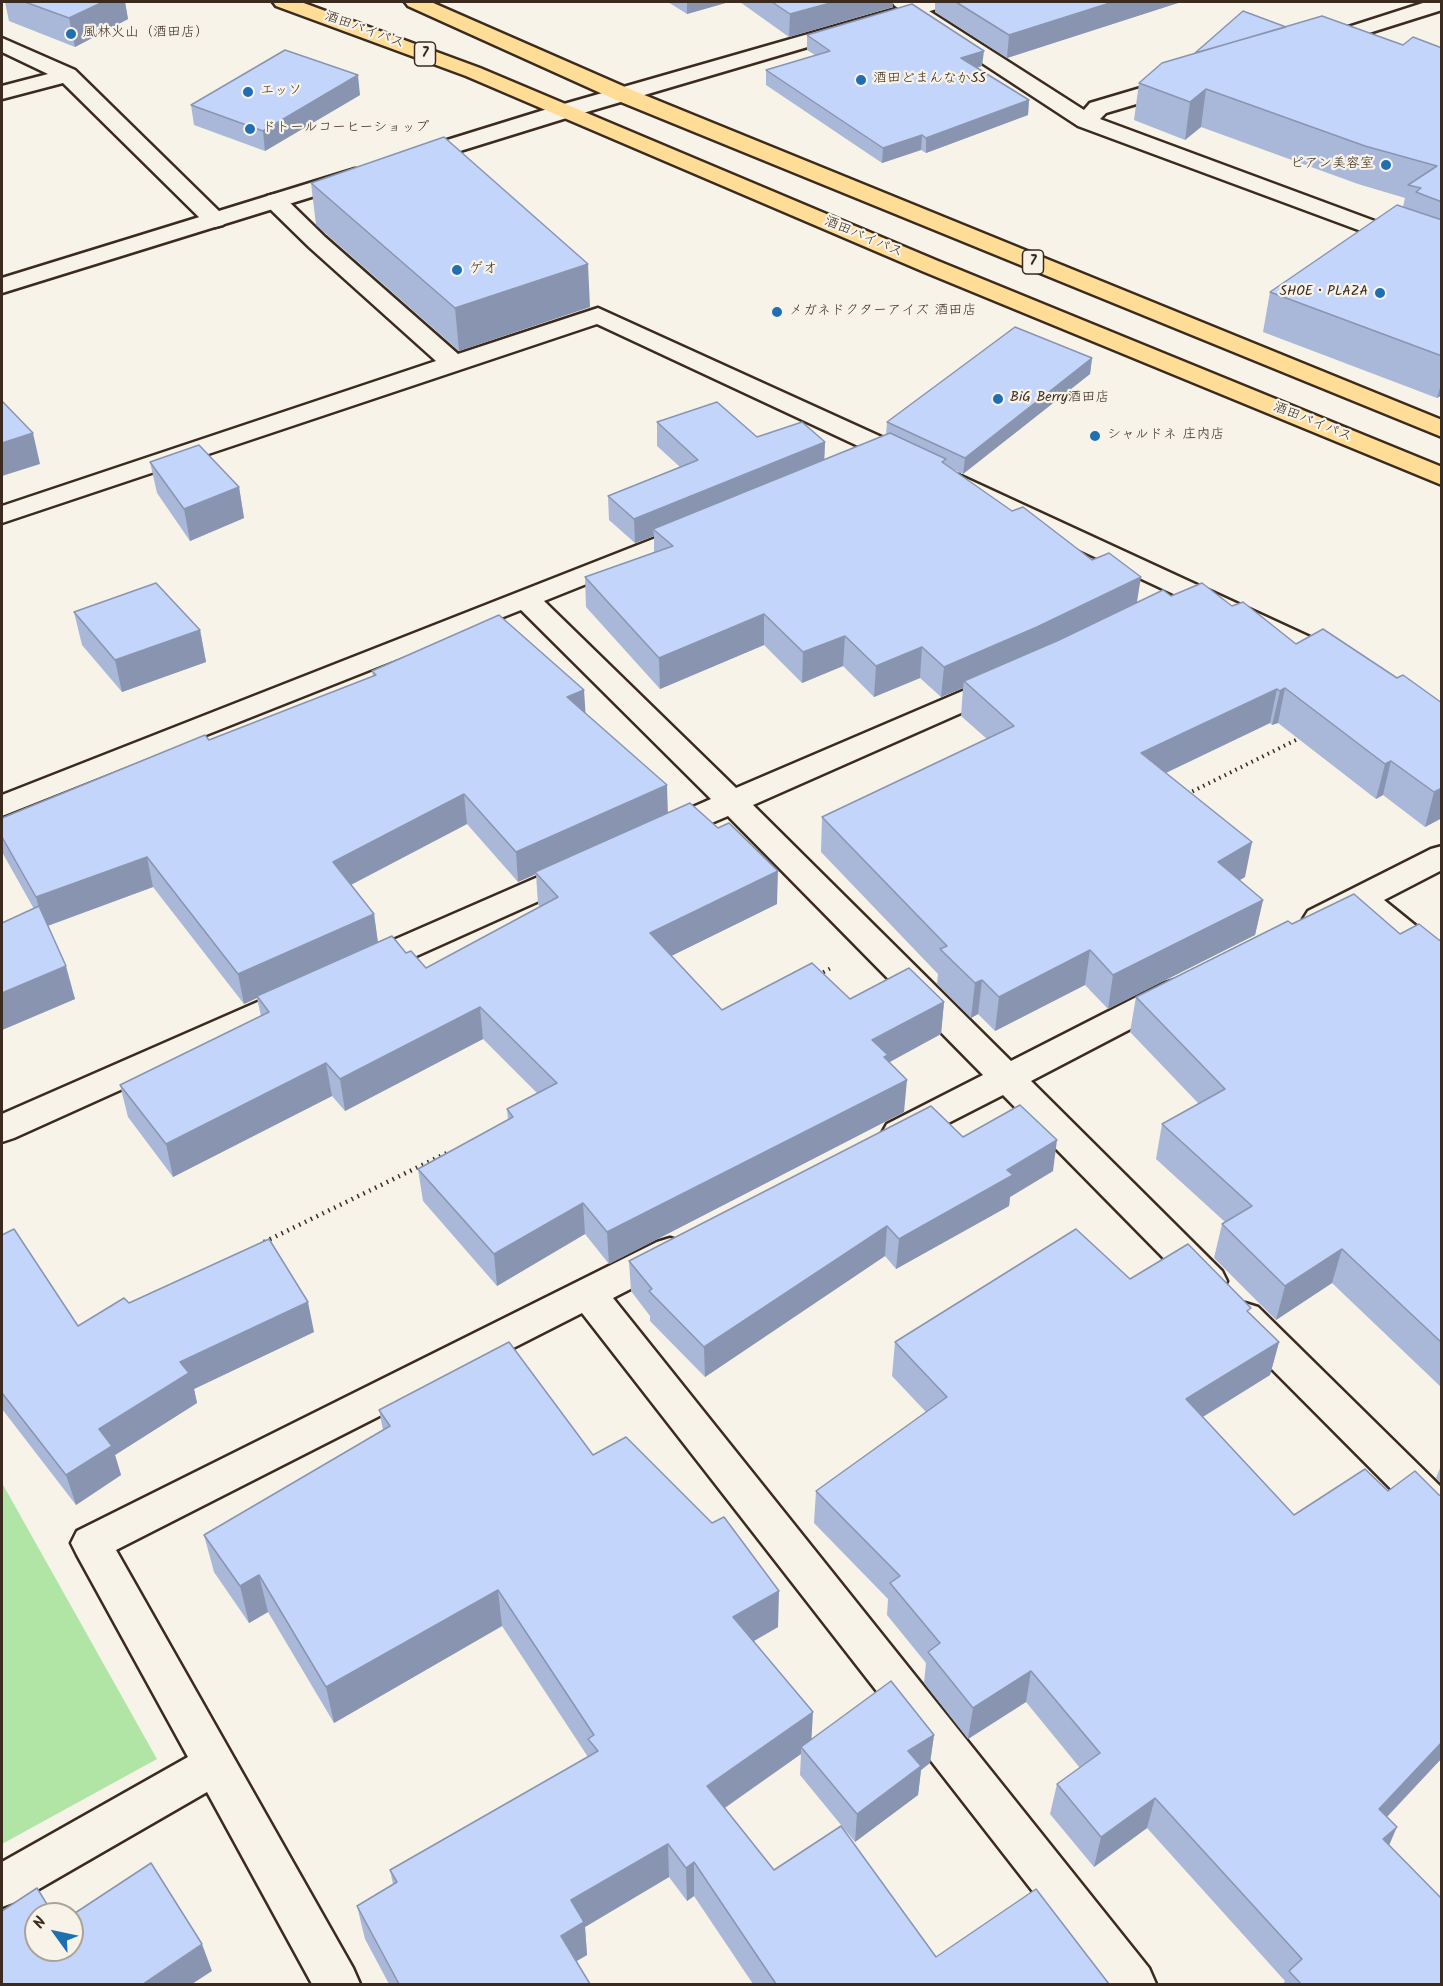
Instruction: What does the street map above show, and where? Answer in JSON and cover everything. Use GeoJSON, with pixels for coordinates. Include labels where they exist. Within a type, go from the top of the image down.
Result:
{"type":"FeatureCollection","features":[{"type":"Feature","properties":{"kind":"highway","name":"酒田バイパス"},"geometry":{"type":"LineString","coordinates":[[283,2],[473,72],[919,262],[1442,477]]}},
{"type":"Feature","properties":{"kind":"highway","name":"7"},"geometry":{"type":"LineString","coordinates":[[416,2],[624,95],[1442,429]]}},
{"type":"Feature","properties":{"kind":"street"},"geometry":{"type":"LineString","coordinates":[[2,285],[565,111],[624,95],[908,5],[940,2]]}},
{"type":"Feature","properties":{"kind":"street"},"geometry":{"type":"LineString","coordinates":[[1298,49],[1442,3]]}},
{"type":"Feature","properties":{"kind":"street"},"geometry":{"type":"LineString","coordinates":[[908,5],[1086,121],[1442,254]]}},
{"type":"Feature","properties":{"kind":"street"},"geometry":{"type":"LineString","coordinates":[[1332,39],[1365,50]]}},
{"type":"Feature","properties":{"kind":"street"},"geometry":{"type":"LineString","coordinates":[[2,44],[67,75],[215,219]]}},
{"type":"Feature","properties":{"kind":"street"},"geometry":{"type":"LineString","coordinates":[[2,93],[67,75]]}},
{"type":"Feature","properties":{"kind":"street"},"geometry":{"type":"LineString","coordinates":[[1086,121],[1098,108],[1198,78]]}},
{"type":"Feature","properties":{"kind":"street"},"geometry":{"type":"LineString","coordinates":[[275,201],[317,242],[453,363]]}},
{"type":"Feature","properties":{"kind":"street"},"geometry":{"type":"LineString","coordinates":[[2,515],[598,315],[1192,594],[1359,669]]}},
{"type":"Feature","properties":{"kind":"street"},"geometry":{"type":"LineString","coordinates":[[858,465],[891,451]]}},
{"type":"Feature","properties":{"kind":"street"},"geometry":{"type":"LineString","coordinates":[[2,806],[526,600],[714,523]]}},
{"type":"Feature","properties":{"kind":"street"},"geometry":{"type":"LineString","coordinates":[[1161,609],[1192,594]]}},
{"type":"Feature","properties":{"kind":"street"},"geometry":{"type":"LineString","coordinates":[[526,600],[732,802],[1442,1514]]}},
{"type":"Feature","properties":{"kind":"street"},"geometry":{"type":"LineString","coordinates":[[633,846],[1033,671]]}},
{"type":"Feature","properties":{"kind":"street"},"geometry":{"type":"LineString","coordinates":[[1288,935],[1442,857]]}},
{"type":"Feature","properties":{"kind":"street"},"geometry":{"type":"LineString","coordinates":[[2,1129],[601,860]]}},
{"type":"Feature","properties":{"kind":"street"},"geometry":{"type":"LineString","coordinates":[[1361,898],[1442,965]]}},
{"type":"Feature","properties":{"kind":"street"},"geometry":{"type":"LineString","coordinates":[[869,1148],[1204,977]]}},
{"type":"Feature","properties":{"kind":"street"},"geometry":{"type":"LineString","coordinates":[[337,1984],[91,1543],[692,1240]]}},
{"type":"Feature","properties":{"kind":"street"},"geometry":{"type":"LineString","coordinates":[[588,1294],[1133,1984]]}},
{"type":"Feature","properties":{"kind":"street"},"geometry":{"type":"LineString","coordinates":[[2,1886],[214,1765]]}},
{"type":"Feature","properties":{"kind":"path"},"geometry":{"type":"LineString","coordinates":[[1186,794],[1304,736]]}},
{"type":"Feature","properties":{"kind":"path"},"geometry":{"type":"LineString","coordinates":[[810,979],[875,947]]}},
{"type":"Feature","properties":{"kind":"path"},"geometry":{"type":"LineString","coordinates":[[260,1244],[454,1150]]}},
{"type":"Feature","properties":{"kind":"green space"},"geometry":{"type":"Polygon","coordinates":[[[2,1483],[157,1759],[2,1844],[2,1483]]]}},
{"type":"Feature","properties":{"kind":"building"},"geometry":{"type":"Polygon","coordinates":[[[25,2],[103,2],[69,18],[25,2]]]}},
{"type":"Feature","properties":{"kind":"building"},"geometry":{"type":"Polygon","coordinates":[[[772,2],[834,2],[790,14],[772,2]]]}},
{"type":"Feature","properties":{"kind":"building"},"geometry":{"type":"Polygon","coordinates":[[[956,2],[1113,2],[1009,35],[956,2]]]}},
{"type":"Feature","properties":{"kind":"building"},"geometry":{"type":"Polygon","coordinates":[[[912,4],[984,51],[961,58],[1029,100],[926,138],[922,135],[883,148],[766,70],[830,51],[807,35],[912,4]]]}},
{"type":"Feature","properties":{"kind":"building"},"geometry":{"type":"Polygon","coordinates":[[[1243,11],[1286,27],[1195,53],[1243,11]]]}},
{"type":"Feature","properties":{"kind":"building"},"geometry":{"type":"Polygon","coordinates":[[[1322,16],[1403,45],[1413,37],[1442,48],[1442,202],[1416,192],[1421,188],[1408,185],[1437,166],[1365,146],[1206,89],[1190,102],[1139,83],[1162,63],[1322,16]]]}},
{"type":"Feature","properties":{"kind":"building"},"geometry":{"type":"Polygon","coordinates":[[[285,50],[358,75],[263,131],[191,105],[285,50]]]}},
{"type":"Feature","properties":{"kind":"building"},"geometry":{"type":"Polygon","coordinates":[[[444,137],[588,264],[455,308],[311,183],[444,137]]]}},
{"type":"Feature","properties":{"kind":"building"},"geometry":{"type":"Polygon","coordinates":[[[1397,205],[1442,220],[1442,356],[1270,292],[1397,205]]]}},
{"type":"Feature","properties":{"kind":"building","name":"BiG Berry酒田店"},"geometry":{"type":"Polygon","coordinates":[[[1015,327],[1092,358],[965,458],[887,422],[1015,327]]]}},
{"type":"Feature","properties":{"kind":"building"},"geometry":{"type":"Polygon","coordinates":[[[2,401],[33,433],[2,443],[2,401]]]}},
{"type":"Feature","properties":{"kind":"building"},"geometry":{"type":"Polygon","coordinates":[[[717,402],[757,437],[802,422],[825,442],[634,519],[608,496],[698,460],[657,422],[717,402]]]}},
{"type":"Feature","properties":{"kind":"building"},"geometry":{"type":"Polygon","coordinates":[[[890,433],[946,459],[942,462],[1012,511],[1023,507],[1092,560],[1109,553],[1141,577],[1037,627],[944,667],[922,647],[876,666],[845,636],[803,652],[764,614],[659,658],[585,577],[673,546],[653,529],[890,433]]]}},
{"type":"Feature","properties":{"kind":"building"},"geometry":{"type":"Polygon","coordinates":[[[199,445],[239,487],[184,509],[150,462],[199,445]]]}},
{"type":"Feature","properties":{"kind":"building"},"geometry":{"type":"Polygon","coordinates":[[[156,583],[200,630],[115,660],[74,612],[156,583]]]}},
{"type":"Feature","properties":{"kind":"building"},"geometry":{"type":"Polygon","coordinates":[[[1202,583],[1232,606],[1243,602],[1296,644],[1323,629],[1397,678],[1403,675],[1442,703],[1442,788],[1434,792],[1391,761],[1385,764],[1285,688],[1280,691],[1277,689],[1141,753],[1252,842],[1218,862],[1263,900],[1113,975],[1090,950],[999,997],[982,980],[975,983],[940,949],[947,946],[822,817],[1014,726],[964,681],[1059,640],[1163,590],[1171,596],[1202,583]]]}},
{"type":"Feature","properties":{"kind":"building"},"geometry":{"type":"Polygon","coordinates":[[[499,615],[584,690],[567,697],[667,785],[516,852],[464,794],[333,862],[374,914],[238,974],[147,857],[36,897],[2,837],[2,818],[205,735],[209,740],[376,675],[372,671],[499,615]]]}},
{"type":"Feature","properties":{"kind":"building"},"geometry":{"type":"Polygon","coordinates":[[[690,803],[718,828],[729,823],[778,871],[650,933],[722,1010],[812,963],[850,999],[909,968],[944,1002],[872,1040],[888,1055],[884,1057],[907,1080],[607,1232],[583,1203],[494,1254],[418,1169],[513,1117],[507,1109],[557,1083],[480,1007],[340,1079],[326,1063],[166,1144],[120,1085],[269,1012],[257,996],[392,936],[406,953],[411,951],[426,968],[558,897],[535,872],[690,803]]]}},
{"type":"Feature","properties":{"kind":"building"},"geometry":{"type":"Polygon","coordinates":[[[1354,894],[1400,934],[1419,924],[1442,941],[1442,1343],[1342,1249],[1285,1286],[1222,1224],[1252,1206],[1162,1124],[1225,1089],[1136,997],[1288,921],[1292,924],[1354,894]]]}},
{"type":"Feature","properties":{"kind":"building"},"geometry":{"type":"Polygon","coordinates":[[[39,906],[66,966],[2,993],[2,923],[39,906]]]}},
{"type":"Feature","properties":{"kind":"building"},"geometry":{"type":"Polygon","coordinates":[[[1020,1105],[1057,1140],[1007,1170],[1013,1175],[899,1239],[887,1226],[704,1347],[649,1291],[652,1289],[629,1261],[931,1106],[963,1137],[1020,1105]]]}},
{"type":"Feature","properties":{"kind":"building"},"geometry":{"type":"Polygon","coordinates":[[[14,1229],[78,1326],[124,1298],[129,1303],[269,1239],[308,1302],[180,1362],[189,1373],[99,1429],[112,1446],[66,1475],[2,1393],[2,1235],[14,1229]]]}},
{"type":"Feature","properties":{"kind":"building"},"geometry":{"type":"Polygon","coordinates":[[[1076,1229],[1130,1279],[1188,1244],[1251,1308],[1247,1311],[1279,1342],[1186,1399],[1294,1515],[1365,1469],[1388,1491],[1415,1471],[1442,1496],[1442,1742],[1379,1809],[1397,1827],[1383,1839],[1442,1899],[1442,1984],[1301,1984],[1289,1971],[1302,1959],[1155,1798],[1101,1837],[1057,1784],[1100,1753],[1031,1671],[973,1708],[928,1652],[940,1643],[890,1583],[900,1576],[816,1491],[947,1397],[895,1342],[1076,1229]]]}},
{"type":"Feature","properties":{"kind":"building"},"geometry":{"type":"Polygon","coordinates":[[[509,1342],[593,1455],[626,1437],[712,1523],[724,1517],[779,1591],[733,1617],[813,1712],[707,1786],[774,1870],[841,1826],[936,1957],[1036,1889],[1109,1984],[776,1984],[694,1862],[686,1868],[668,1844],[571,1900],[584,1922],[561,1936],[590,1984],[399,1984],[357,1906],[397,1882],[390,1870],[598,1751],[588,1739],[594,1735],[498,1590],[326,1687],[259,1575],[240,1586],[204,1535],[390,1426],[379,1410],[509,1342]]]}},
{"type":"Feature","properties":{"kind":"building"},"geometry":{"type":"Polygon","coordinates":[[[891,1681],[934,1735],[908,1751],[921,1766],[857,1814],[801,1747],[891,1681]]]}},
{"type":"Feature","properties":{"kind":"building"},"geometry":{"type":"Polygon","coordinates":[[[151,1863],[202,1944],[143,1984],[2,1984],[2,1911],[37,1888],[46,1902],[24,1902],[24,1962],[84,1962],[84,1907],[151,1863]]]}},
{"type":"Feature","properties":{"kind":"place","name":"風林火山（酒田店）"},"geometry":{"type":"Point","coordinates":[71,34]}},
{"type":"Feature","properties":{"kind":"place","name":"酒田どまんなかSS"},"geometry":{"type":"Point","coordinates":[861,80]}},
{"type":"Feature","properties":{"kind":"place","name":"エッソ"},"geometry":{"type":"Point","coordinates":[248,92]}},
{"type":"Feature","properties":{"kind":"place","name":"ドトールコーヒーショップ"},"geometry":{"type":"Point","coordinates":[250,129]}},
{"type":"Feature","properties":{"kind":"place","name":"ピアン美容室"},"geometry":{"type":"Point","coordinates":[1386,165]}},
{"type":"Feature","properties":{"kind":"place","name":"ゲオ"},"geometry":{"type":"Point","coordinates":[457,270]}},
{"type":"Feature","properties":{"kind":"place","name":"SHOE・PLAZA"},"geometry":{"type":"Point","coordinates":[1380,293]}},
{"type":"Feature","properties":{"kind":"place","name":"メガネドクターアイズ 酒田店"},"geometry":{"type":"Point","coordinates":[777,312]}},
{"type":"Feature","properties":{"kind":"place","name":"BiG Berry酒田店"},"geometry":{"type":"Point","coordinates":[998,399]}},
{"type":"Feature","properties":{"kind":"place","name":"シャルドネ 庄内店"},"geometry":{"type":"Point","coordinates":[1095,436]}}]}
